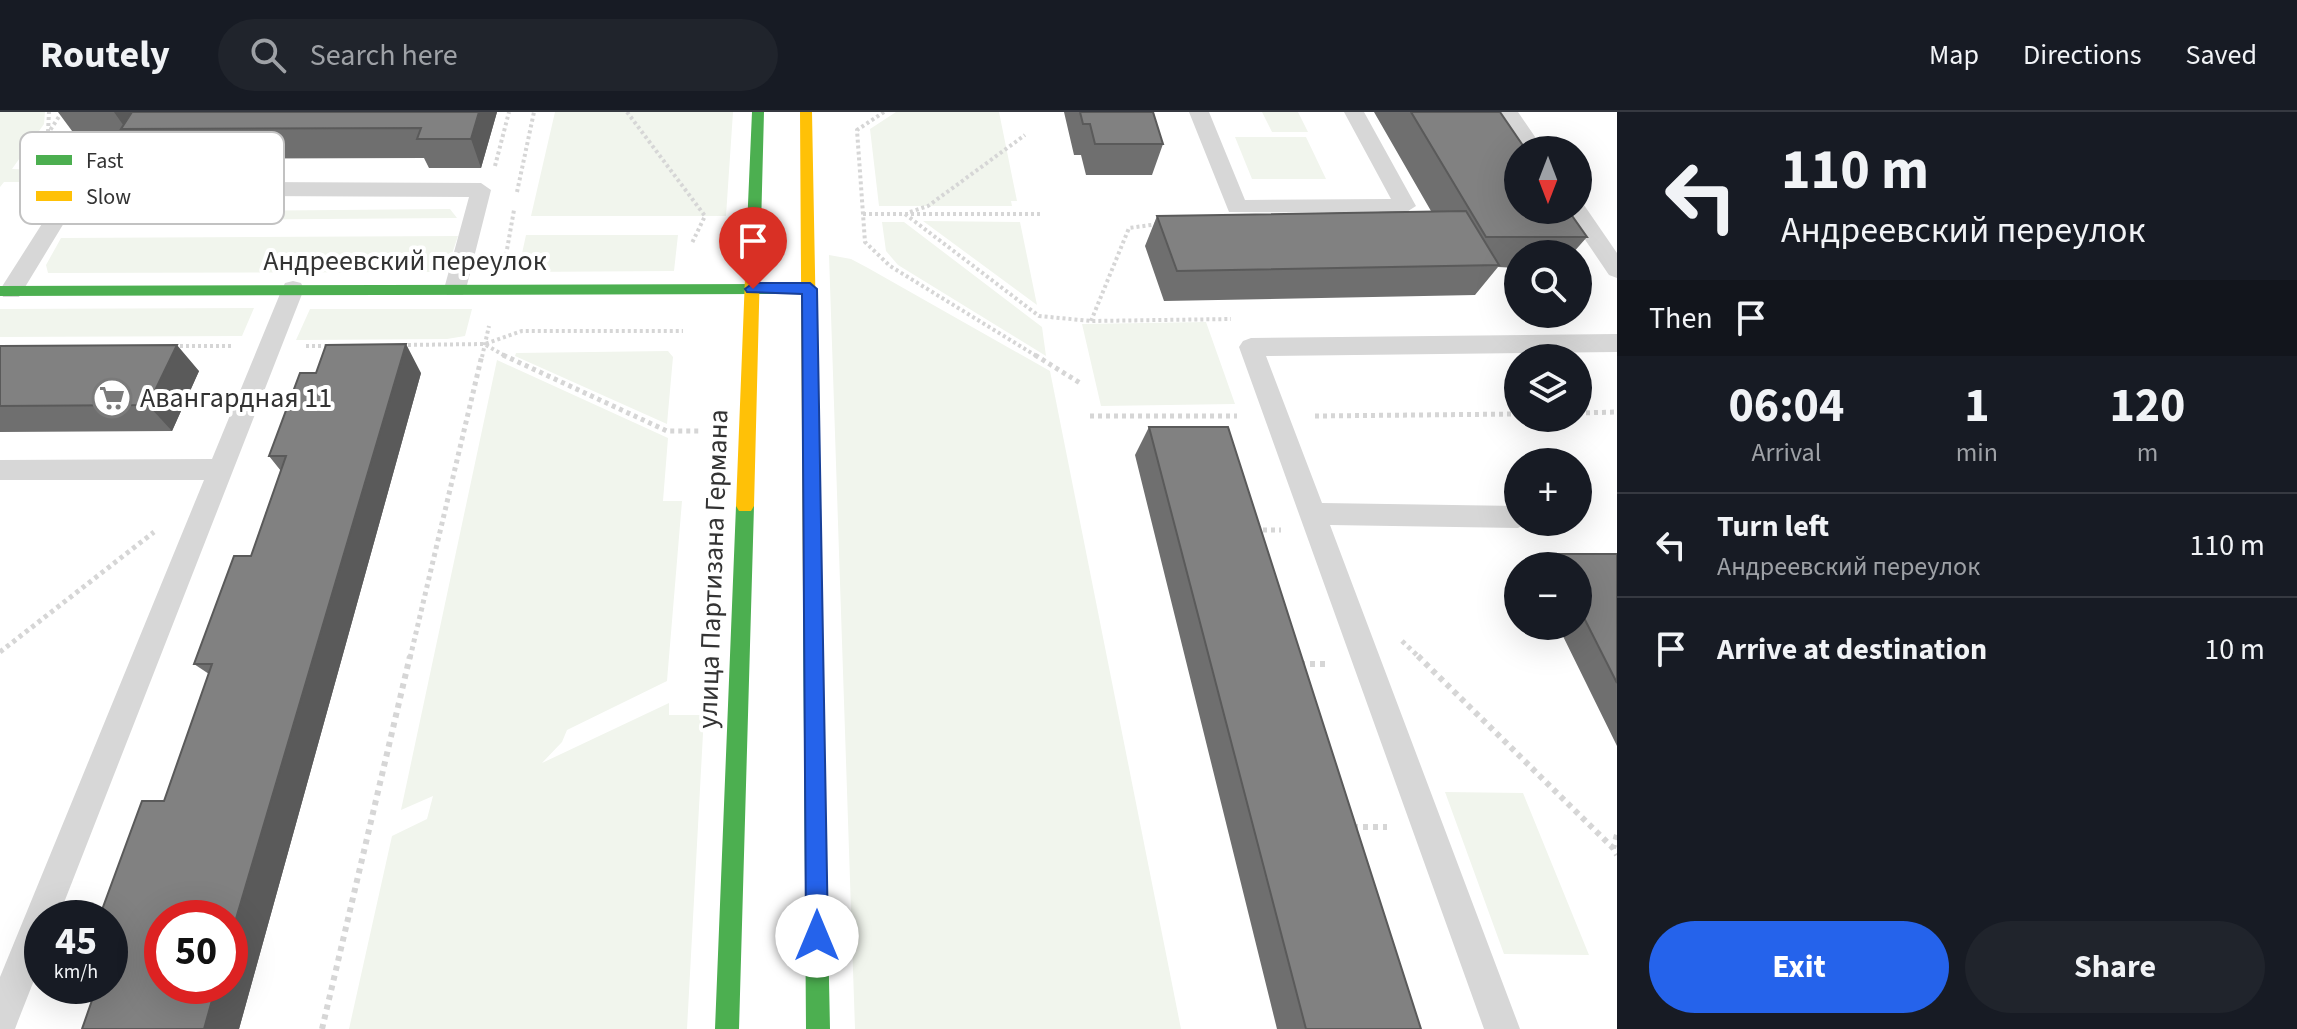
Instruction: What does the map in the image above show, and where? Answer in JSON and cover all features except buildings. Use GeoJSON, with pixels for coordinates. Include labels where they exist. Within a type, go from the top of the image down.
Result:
{"type":"FeatureCollection","features":[{"type":"Feature","properties":{"kind":"main road","name":"улица Партизана Германа"},"geometry":{"type":"LineString","coordinates":[[727,1029],[743,481],[758,112]]}},
{"type":"Feature","properties":{"kind":"main road"},"geometry":{"type":"LineString","coordinates":[[806,112],[818,1029]]}},
{"type":"Feature","properties":{"kind":"main road","name":"Андреевский переулок"},"geometry":{"type":"LineString","coordinates":[[6,291],[810,289]]}},
{"type":"Feature","properties":{"kind":"lane"},"geometry":{"type":"LineString","coordinates":[[1199,112],[1237,207],[1405,206],[1354,112]]}},
{"type":"Feature","properties":{"kind":"lane"},"geometry":{"type":"LineString","coordinates":[[1508,112],[1524,136]]}},
{"type":"Feature","properties":{"kind":"lane"},"geometry":{"type":"LineString","coordinates":[[284,189],[481,190],[455,289]]}},
{"type":"Feature","properties":{"kind":"lane"},"geometry":{"type":"LineString","coordinates":[[6,291],[51,224]]}},
{"type":"Feature","properties":{"kind":"lane"},"geometry":{"type":"LineString","coordinates":[[1586,224],[1617,270]]}},
{"type":"Feature","properties":{"kind":"lane"},"geometry":{"type":"LineString","coordinates":[[0,1021],[293,289]]}},
{"type":"Feature","properties":{"kind":"lane"},"geometry":{"type":"LineString","coordinates":[[1502,1029],[1251,347],[1617,343]]}},
{"type":"Feature","properties":{"kind":"lane"},"geometry":{"type":"LineString","coordinates":[[0,470],[221,469]]}},
{"type":"Feature","properties":{"kind":"lane"},"geometry":{"type":"LineString","coordinates":[[1314,514],[1504,517]]}},
{"type":"Feature","properties":{"kind":"path"},"geometry":{"type":"LineString","coordinates":[[48,132],[49,112]]}},
{"type":"Feature","properties":{"kind":"path"},"geometry":{"type":"LineString","coordinates":[[49,132],[62,112]]}},
{"type":"Feature","properties":{"kind":"path"},"geometry":{"type":"LineString","coordinates":[[627,112],[705,216],[692,243]]}},
{"type":"Feature","properties":{"kind":"path"},"geometry":{"type":"LineString","coordinates":[[884,112],[857,130],[865,242],[890,266],[1080,383]]}},
{"type":"Feature","properties":{"kind":"path"},"geometry":{"type":"LineString","coordinates":[[905,214],[928,206],[1025,135]]}},
{"type":"Feature","properties":{"kind":"path"},"geometry":{"type":"LineString","coordinates":[[863,214],[1041,214]]}},
{"type":"Feature","properties":{"kind":"path"},"geometry":{"type":"LineString","coordinates":[[905,214],[1039,316],[1091,321],[1129,228],[1165,222]]}},
{"type":"Feature","properties":{"kind":"path"},"geometry":{"type":"LineString","coordinates":[[322,1029],[490,322]]}},
{"type":"Feature","properties":{"kind":"path"},"geometry":{"type":"LineString","coordinates":[[485,344],[522,331],[683,331]]}},
{"type":"Feature","properties":{"kind":"path"},"geometry":{"type":"LineString","coordinates":[[485,344],[504,356],[667,431],[699,431]]}},
{"type":"Feature","properties":{"kind":"path"},"geometry":{"type":"LineString","coordinates":[[1592,413],[1617,412]]}},
{"type":"Feature","properties":{"kind":"path"},"geometry":{"type":"LineString","coordinates":[[1394,415],[1504,414]]}},
{"type":"Feature","properties":{"kind":"path"},"geometry":{"type":"LineString","coordinates":[[0,652],[159,528]]}},
{"type":"Feature","properties":{"kind":"path"},"geometry":{"type":"LineString","coordinates":[[1393,632],[1617,855]]}},
{"type":"Feature","properties":{"kind":"path"},"geometry":{"type":"LineString","coordinates":[[1291,664],[1369,664]]}},
{"type":"Feature","properties":{"kind":"path"},"geometry":{"type":"LineString","coordinates":[[1339,827],[1429,827]]}},
{"type":"Feature","properties":{"kind":"path"},"geometry":{"type":"LineString","coordinates":[[1613,848],[1617,835]]}},
{"type":"Feature","properties":{"kind":"shaded area"},"geometry":{"type":"Polygon","coordinates":[[[0,112],[45,112],[44,124],[38,132],[20,132],[20,158],[12,169],[20,169],[20,182],[4,182],[0,187],[0,112]]]}},
{"type":"Feature","properties":{"kind":"shaded area"},"geometry":{"type":"Polygon","coordinates":[[[555,112],[733,112],[726,216],[531,216],[555,112]]]}},
{"type":"Feature","properties":{"kind":"shaded area"},"geometry":{"type":"Polygon","coordinates":[[[896,112],[999,112],[1017,201],[1011,201],[1012,206],[879,206],[870,129],[896,112]]]}},
{"type":"Feature","properties":{"kind":"shaded area"},"geometry":{"type":"Polygon","coordinates":[[[1262,112],[1298,112],[1308,132],[1272,132],[1262,112]]]}},
{"type":"Feature","properties":{"kind":"shaded area"},"geometry":{"type":"Polygon","coordinates":[[[1235,137],[1306,137],[1326,179],[1252,179],[1235,137]]]}},
{"type":"Feature","properties":{"kind":"shaded area"},"geometry":{"type":"Polygon","coordinates":[[[450,209],[457,218],[284,219],[284,210],[450,209]]]}},
{"type":"Feature","properties":{"kind":"shaded area"},"geometry":{"type":"Polygon","coordinates":[[[923,221],[1020,222],[1037,305],[923,221]]]}},
{"type":"Feature","properties":{"kind":"shaded area"},"geometry":{"type":"Polygon","coordinates":[[[882,222],[904,222],[1042,327],[1046,356],[898,265],[886,251],[882,222]]]}},
{"type":"Feature","properties":{"kind":"shaded area"},"geometry":{"type":"Polygon","coordinates":[[[526,235],[678,235],[674,271],[518,272],[526,235]]]}},
{"type":"Feature","properties":{"kind":"shaded area"},"geometry":{"type":"Polygon","coordinates":[[[458,236],[446,272],[48,273],[46,265],[61,238],[458,236]]]}},
{"type":"Feature","properties":{"kind":"shaded area"},"geometry":{"type":"Polygon","coordinates":[[[829,255],[851,259],[1050,371],[1181,1029],[855,1029],[829,255]]]}},
{"type":"Feature","properties":{"kind":"shaded area"},"geometry":{"type":"Polygon","coordinates":[[[254,308],[242,336],[0,337],[0,309],[254,308]]]}},
{"type":"Feature","properties":{"kind":"shaded area"},"geometry":{"type":"Polygon","coordinates":[[[310,309],[472,309],[465,336],[447,339],[296,340],[310,309]]]}},
{"type":"Feature","properties":{"kind":"shaded area"},"geometry":{"type":"Polygon","coordinates":[[[1206,322],[1235,404],[1101,406],[1082,324],[1206,322]]]}},
{"type":"Feature","properties":{"kind":"shaded area"},"geometry":{"type":"Polygon","coordinates":[[[668,351],[673,357],[667,424],[515,356],[516,353],[668,351]]]}},
{"type":"Feature","properties":{"kind":"shaded area"},"geometry":{"type":"Polygon","coordinates":[[[497,360],[668,438],[663,501],[682,501],[667,681],[567,730],[562,742],[542,763],[669,703],[669,715],[704,715],[687,1029],[349,1029],[392,836],[427,819],[433,796],[401,810],[497,360]]]}},
{"type":"Feature","properties":{"kind":"shaded area"},"geometry":{"type":"Polygon","coordinates":[[[1445,792],[1523,793],[1589,955],[1504,954],[1445,792]]]}},
{"type":"Feature","properties":{"kind":"traffic: fast"},"geometry":{"type":"LineString","coordinates":[[754,227],[758,112]]}},
{"type":"Feature","properties":{"kind":"traffic: fast"},"geometry":{"type":"LineString","coordinates":[[0,291],[782,289]]}},
{"type":"Feature","properties":{"kind":"traffic: fast"},"geometry":{"type":"LineString","coordinates":[[727,1029],[745,506]]}},
{"type":"Feature","properties":{"kind":"traffic: fast"},"geometry":{"type":"LineString","coordinates":[[812,592],[818,1029]]}},
{"type":"Feature","properties":{"kind":"traffic: slow"},"geometry":{"type":"LineString","coordinates":[[806,112],[812,592]]}},
{"type":"Feature","properties":{"kind":"traffic: slow"},"geometry":{"type":"LineString","coordinates":[[745,506],[754,227]]}},
{"type":"Feature","properties":{"kind":"place","name":"Авангардная 11"},"geometry":{"type":"Point","coordinates":[112,398]}},
{"type":"Feature","properties":{"kind":"route"},"geometry":{"type":"LineString","coordinates":[[753,289],[810,289],[817,936]]}}]}
